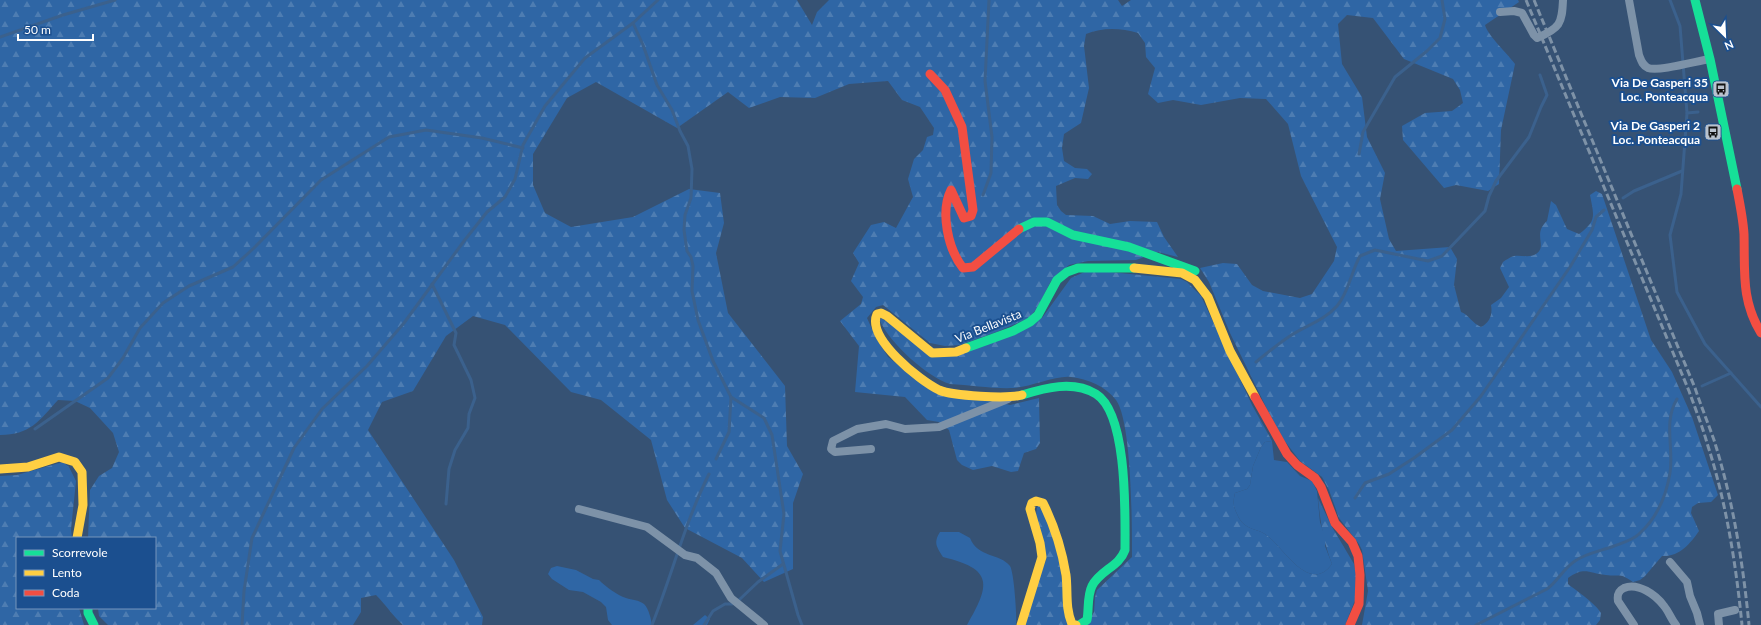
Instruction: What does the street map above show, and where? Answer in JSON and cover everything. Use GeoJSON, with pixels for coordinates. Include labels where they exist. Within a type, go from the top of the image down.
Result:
{"type":"FeatureCollection","features":[{"type":"Feature","properties":{"kind":"street"},"geometry":{"type":"LineString","coordinates":[[1500,12],[1514,11],[1522,13],[1537,38],[1558,25],[1562,16],[1563,0]]}},
{"type":"Feature","properties":{"kind":"street"},"geometry":{"type":"LineString","coordinates":[[1629,0],[1639,55],[1644,65],[1657,69],[1710,59]]}},
{"type":"Feature","properties":{"kind":"street"},"geometry":{"type":"LineString","coordinates":[[1695,0],[1710,59],[1743,220],[1745,239],[1744,288],[1746,301],[1755,324],[1761,333]]}},
{"type":"Feature","properties":{"kind":"street"},"geometry":{"type":"LineString","coordinates":[[930,74],[945,90],[962,127],[973,210],[968,218],[964,218],[951,190],[948,197],[947,210],[948,230],[953,248],[958,263],[964,268],[973,267],[1002,240],[1033,222],[1042,220],[1069,231],[1074,235],[1129,247],[1188,268],[1198,274],[1201,278],[1199,286]]}},
{"type":"Feature","properties":{"kind":"street","name":"Via Bellavista"},"geometry":{"type":"LineString","coordinates":[[1079,625],[1086,620],[1089,593],[1092,584],[1120,561],[1124,556],[1125,550],[1121,458],[1115,423],[1109,409],[1097,394],[1088,390],[1070,387],[1044,389],[1012,397],[942,391],[893,354],[878,333],[874,323],[877,314],[881,313],[888,316],[906,333],[932,353],[956,352],[987,339],[1013,331],[1030,322],[1041,311],[1050,291],[1058,280],[1067,272],[1078,268],[1125,267],[1182,273],[1195,280],[1208,297],[1234,357],[1286,454],[1297,465],[1315,478],[1321,487],[1335,523],[1352,542],[1358,556],[1360,575],[1359,604],[1350,625]]}},
{"type":"Feature","properties":{"kind":"street"},"geometry":{"type":"LineString","coordinates":[[871,449],[835,452],[831,449],[833,441],[857,429],[886,424],[905,429],[939,427],[1012,397]]}},
{"type":"Feature","properties":{"kind":"street"},"geometry":{"type":"LineString","coordinates":[[0,469],[28,467],[59,457],[75,462],[82,472],[83,505],[77,537]]}},
{"type":"Feature","properties":{"kind":"street"},"geometry":{"type":"LineString","coordinates":[[1021,625],[1042,557],[1040,544],[1030,509],[1032,503],[1036,501],[1043,503],[1059,546],[1066,574],[1069,617],[1072,624],[1076,625]]}},
{"type":"Feature","properties":{"kind":"street"},"geometry":{"type":"LineString","coordinates":[[579,509],[647,527],[685,555],[697,558],[716,573],[731,598],[764,625]]}},
{"type":"Feature","properties":{"kind":"street"},"geometry":{"type":"LineString","coordinates":[[1670,562],[1687,582],[1700,625]]}},
{"type":"Feature","properties":{"kind":"street"},"geometry":{"type":"LineString","coordinates":[[1634,625],[1618,601],[1618,593],[1620,590],[1630,586],[1643,589],[1654,596],[1664,606],[1676,625]]}},
{"type":"Feature","properties":{"kind":"street"},"geometry":{"type":"LineString","coordinates":[[88,609],[88,613],[94,625]]}},
{"type":"Feature","properties":{"kind":"street"},"geometry":{"type":"LineString","coordinates":[[1719,625],[1718,614],[1735,610]]}},
{"type":"Feature","properties":{"kind":"green space"},"geometry":{"type":"Polygon","coordinates":[[[0,0],[797,0],[812,25],[817,12],[829,0],[1118,0],[1122,6],[1131,0],[1518,0],[1519,2],[1485,25],[1494,40],[1515,64],[1501,130],[1499,184],[1488,191],[1456,185],[1444,188],[1403,140],[1402,126],[1425,113],[1452,111],[1463,103],[1460,90],[1453,79],[1404,59],[1373,18],[1347,15],[1338,24],[1342,64],[1362,97],[1367,137],[1385,173],[1380,199],[1389,239],[1396,251],[1450,247],[1457,259],[1454,285],[1461,312],[1481,327],[1490,318],[1491,305],[1501,298],[1509,287],[1500,268],[1503,262],[1514,256],[1534,255],[1539,251],[1541,247],[1540,235],[1543,226],[1547,221],[1551,201],[1556,205],[1567,229],[1579,234],[1589,225],[1593,218],[1590,195],[1596,191],[1602,194],[1651,340],[1672,372],[1692,417],[1718,495],[1711,502],[1698,503],[1692,507],[1691,513],[1699,531],[1692,541],[1679,552],[1668,556],[1662,556],[1640,580],[1633,582],[1622,576],[1606,575],[1587,571],[1578,572],[1568,578],[1568,584],[1599,609],[1601,613],[1600,620],[1596,625],[1362,625],[1368,591],[1362,550],[1339,518],[1329,490],[1322,477],[1300,461],[1284,440],[1266,407],[1230,333],[1209,282],[1200,268],[1223,263],[1237,264],[1252,285],[1263,291],[1300,298],[1312,294],[1334,261],[1337,247],[1301,176],[1288,124],[1266,99],[1240,98],[1201,105],[1173,100],[1158,103],[1148,94],[1155,68],[1146,57],[1145,43],[1138,33],[1119,29],[1105,29],[1086,34],[1084,46],[1089,88],[1081,123],[1064,134],[1062,148],[1064,161],[1075,168],[1087,169],[1092,174],[1088,179],[1075,178],[1056,186],[1057,205],[1066,215],[1093,216],[1110,224],[1130,221],[1157,222],[1164,237],[1178,257],[1158,252],[1136,260],[1088,261],[1069,265],[1051,281],[1037,308],[1029,318],[960,345],[945,346],[930,343],[883,305],[876,307],[867,318],[876,338],[888,357],[920,381],[1010,405],[1039,398],[1040,443],[1036,449],[1024,453],[1018,471],[1011,472],[992,466],[973,470],[962,465],[957,460],[949,430],[939,422],[927,420],[905,397],[855,392],[859,346],[840,321],[861,304],[863,297],[851,281],[859,263],[853,253],[871,225],[884,222],[896,228],[913,197],[908,179],[914,159],[923,150],[927,137],[933,135],[934,128],[920,107],[902,100],[888,81],[849,84],[815,98],[780,97],[749,108],[728,92],[677,128],[596,82],[567,98],[533,154],[533,185],[545,213],[571,227],[633,217],[689,189],[720,193],[724,223],[716,253],[728,313],[785,386],[787,446],[803,474],[793,503],[793,569],[764,582],[742,558],[685,528],[667,500],[651,440],[601,400],[571,392],[505,325],[473,316],[446,336],[413,391],[382,402],[368,430],[454,560],[483,617],[482,625],[403,625],[376,595],[361,598],[361,612],[353,625],[108,625],[99,616],[98,609],[156,609],[156,537],[88,537],[90,490],[99,476],[112,468],[119,452],[113,433],[90,408],[75,401],[58,400],[39,420],[27,429],[0,435],[0,0]]]}},
{"type":"Feature","properties":{"kind":"green space"},"geometry":{"type":"Polygon","coordinates":[[[1089,270],[1181,279],[1187,282],[1201,296],[1252,405],[1272,441],[1265,442],[1261,447],[1253,466],[1250,485],[1247,489],[1235,493],[1234,504],[1236,511],[1240,520],[1244,524],[1265,534],[1299,567],[1307,572],[1316,574],[1324,572],[1332,564],[1323,532],[1318,498],[1332,527],[1354,564],[1356,575],[1355,600],[1345,625],[1087,625],[1094,612],[1097,590],[1132,557],[1128,451],[1121,412],[1116,400],[1107,391],[1096,384],[1084,379],[1071,377],[1058,378],[1014,388],[950,384],[920,367],[900,349],[880,321],[881,318],[944,354],[1042,318],[1071,278],[1089,270]]]}},
{"type":"Feature","properties":{"kind":"green space"},"geometry":{"type":"Polygon","coordinates":[[[1272,441],[1274,460],[1287,462],[1300,476],[1312,481],[1317,491],[1320,522],[1326,540],[1325,546],[1332,564],[1324,572],[1316,574],[1307,572],[1299,567],[1265,534],[1244,524],[1240,520],[1236,511],[1234,504],[1235,493],[1247,489],[1250,485],[1253,466],[1261,447],[1265,442],[1272,441]]]}},
{"type":"Feature","properties":{"kind":"green space"},"geometry":{"type":"Polygon","coordinates":[[[63,462],[69,467],[76,481],[71,529],[72,537],[16,537],[16,609],[79,609],[84,625],[0,625],[0,476],[17,475],[63,462]]]}},
{"type":"Feature","properties":{"kind":"green space"},"geometry":{"type":"Polygon","coordinates":[[[1038,506],[1042,506],[1057,548],[1069,625],[1022,625],[1046,560],[1036,515],[1038,506]]]}},
{"type":"Feature","properties":{"kind":"green space"},"geometry":{"type":"Polygon","coordinates":[[[940,532],[959,532],[970,538],[978,549],[1001,559],[1010,566],[1016,604],[1016,625],[967,625],[980,599],[983,589],[983,580],[979,573],[971,567],[943,557],[936,542],[940,532]]]}},
{"type":"Feature","properties":{"kind":"green space"},"geometry":{"type":"Polygon","coordinates":[[[557,566],[576,570],[593,579],[599,580],[619,595],[644,604],[648,611],[652,625],[612,625],[608,620],[606,607],[601,602],[583,592],[569,590],[552,579],[548,574],[551,568],[557,566]]]}},
{"type":"Feature","properties":{"kind":"green space"},"geometry":{"type":"Polygon","coordinates":[[[705,615],[710,619],[707,625],[693,625],[705,615]]]}},
{"type":"Feature","properties":{"kind":"waterway"},"geometry":{"type":"LineString","coordinates":[[0,37],[63,15],[115,0]]}},
{"type":"Feature","properties":{"kind":"waterway"},"geometry":{"type":"LineString","coordinates":[[242,625],[244,591],[252,538],[294,448],[322,409],[367,366],[404,323],[487,212],[505,197],[515,179],[523,145],[545,106],[585,58],[633,23],[658,0]]}},
{"type":"Feature","properties":{"kind":"waterway"},"geometry":{"type":"LineString","coordinates":[[983,195],[991,173],[992,137],[985,81],[989,0]]}},
{"type":"Feature","properties":{"kind":"waterway"},"geometry":{"type":"LineString","coordinates":[[1359,154],[1363,132],[1395,77],[1427,51],[1440,38],[1445,19],[1442,0]]}},
{"type":"Feature","properties":{"kind":"waterway"},"geometry":{"type":"LineString","coordinates":[[1670,0],[1680,26],[1687,113],[1681,194],[1670,235],[1677,292],[1705,344],[1761,407]]}},
{"type":"Feature","properties":{"kind":"waterway"},"geometry":{"type":"LineString","coordinates":[[633,23],[643,45],[657,85],[672,110],[680,131],[688,146],[692,169],[691,198],[685,215],[684,230],[687,251],[691,257],[693,266],[692,291],[698,320],[713,361],[731,397],[764,418],[772,435],[784,514],[780,551],[802,625]]}},
{"type":"Feature","properties":{"kind":"waterway"},"geometry":{"type":"LineString","coordinates":[[1256,362],[1296,332],[1321,319],[1337,306],[1344,295],[1360,256],[1375,250],[1428,261],[1442,256],[1485,211],[1489,196],[1496,181],[1529,137],[1547,95],[1540,75]]}},
{"type":"Feature","properties":{"kind":"waterway"},"geometry":{"type":"LineString","coordinates":[[1687,113],[1698,112]]}},
{"type":"Feature","properties":{"kind":"waterway"},"geometry":{"type":"LineString","coordinates":[[35,429],[108,378],[123,358],[140,328],[163,303],[189,286],[233,267],[254,248],[321,180],[389,137],[426,130],[482,138],[523,148]]}},
{"type":"Feature","properties":{"kind":"waterway"},"geometry":{"type":"LineString","coordinates":[[1623,198],[1634,191],[1682,171]]}},
{"type":"Feature","properties":{"kind":"waterway"},"geometry":{"type":"LineString","coordinates":[[1355,498],[1365,483],[1389,474],[1452,430],[1481,396],[1570,267],[1592,230],[1596,217],[1604,210]]}},
{"type":"Feature","properties":{"kind":"waterway"},"geometry":{"type":"LineString","coordinates":[[432,284],[456,333],[454,345],[471,380],[475,398],[469,414],[468,428],[455,450],[449,469],[446,504]]}},
{"type":"Feature","properties":{"kind":"waterway"},"geometry":{"type":"LineString","coordinates":[[1702,386],[1731,373]]}},
{"type":"Feature","properties":{"kind":"waterway"},"geometry":{"type":"LineString","coordinates":[[716,459],[729,432],[731,397]]}},
{"type":"Feature","properties":{"kind":"waterway"},"geometry":{"type":"LineString","coordinates":[[1476,625],[1547,589],[1571,564],[1579,558],[1631,540],[1645,528],[1656,514],[1663,499],[1668,482],[1671,464],[1670,426],[1673,408],[1677,399]]}},
{"type":"Feature","properties":{"kind":"waterway"},"geometry":{"type":"LineString","coordinates":[[652,625],[700,492],[709,474]]}},
{"type":"Feature","properties":{"kind":"waterway"},"geometry":{"type":"LineString","coordinates":[[704,625],[713,611],[725,604],[732,604],[739,600],[758,582],[783,564]]}},
{"type":"Feature","properties":{"kind":"railway"},"geometry":{"type":"LineString","coordinates":[[1526,0],[1701,423],[1714,465],[1725,510],[1737,579],[1742,625]]}},
{"type":"Feature","properties":{"kind":"railway"},"geometry":{"type":"LineString","coordinates":[[1534,0],[1695,388],[1714,440],[1732,509],[1744,578],[1749,625]]}},
{"type":"Feature","properties":{"kind":"traffic: fast"},"geometry":{"type":"LineString","coordinates":[[1695,0],[1710,59],[1737,189]]}},
{"type":"Feature","properties":{"kind":"traffic: fast"},"geometry":{"type":"LineString","coordinates":[[1019,229],[1034,222],[1047,222],[1073,235],[1129,247],[1195,271]]}},
{"type":"Feature","properties":{"kind":"traffic: fast"},"geometry":{"type":"LineString","coordinates":[[966,348],[1013,331],[1030,322],[1038,315],[1057,280],[1067,272],[1078,268],[1134,268]]}},
{"type":"Feature","properties":{"kind":"traffic: fast"},"geometry":{"type":"LineString","coordinates":[[1022,395],[1049,388],[1069,386],[1078,387],[1096,394],[1106,405],[1114,422],[1122,466],[1125,514],[1125,550],[1118,561],[1095,581],[1090,590],[1087,620],[1079,625]]}},
{"type":"Feature","properties":{"kind":"traffic: fast"},"geometry":{"type":"LineString","coordinates":[[88,609],[88,613],[94,625]]}},
{"type":"Feature","properties":{"kind":"traffic: slow"},"geometry":{"type":"LineString","coordinates":[[1134,268],[1182,273],[1195,280],[1208,297],[1230,351],[1255,397]]}},
{"type":"Feature","properties":{"kind":"traffic: slow"},"geometry":{"type":"LineString","coordinates":[[966,348],[956,352],[932,353],[887,316],[881,313],[877,314],[876,324],[879,335],[887,346],[908,368],[930,385],[939,390],[956,394],[1005,397],[1022,395]]}},
{"type":"Feature","properties":{"kind":"traffic: slow"},"geometry":{"type":"LineString","coordinates":[[0,469],[28,467],[59,457],[75,462],[82,472],[83,505],[77,537]]}},
{"type":"Feature","properties":{"kind":"traffic: slow"},"geometry":{"type":"LineString","coordinates":[[1021,625],[1042,557],[1040,543],[1030,509],[1032,503],[1036,501],[1043,503],[1057,538],[1066,575],[1068,612],[1072,624],[1076,625]]}},
{"type":"Feature","properties":{"kind":"traffic: jam"},"geometry":{"type":"LineString","coordinates":[[930,74],[945,90],[962,127],[973,210],[971,216],[964,218],[951,190],[946,209],[947,230],[953,251],[958,260],[963,268],[973,267],[1019,229]]}},
{"type":"Feature","properties":{"kind":"traffic: jam"},"geometry":{"type":"LineString","coordinates":[[1737,189],[1744,228],[1745,285],[1750,309],[1761,333]]}},
{"type":"Feature","properties":{"kind":"traffic: jam"},"geometry":{"type":"LineString","coordinates":[[1255,397],[1287,454],[1297,465],[1315,478],[1321,487],[1335,523],[1352,542],[1358,556],[1360,575],[1359,604],[1350,625]]}},
{"type":"Feature","properties":{"kind":"place","name":"Via De Gasperi 35 Loc. Ponteacqua"},"geometry":{"type":"Point","coordinates":[1721,89]}},
{"type":"Feature","properties":{"kind":"place","name":"Via De Gasperi 2 Loc. Ponteacqua"},"geometry":{"type":"Point","coordinates":[1713,132]}}]}
